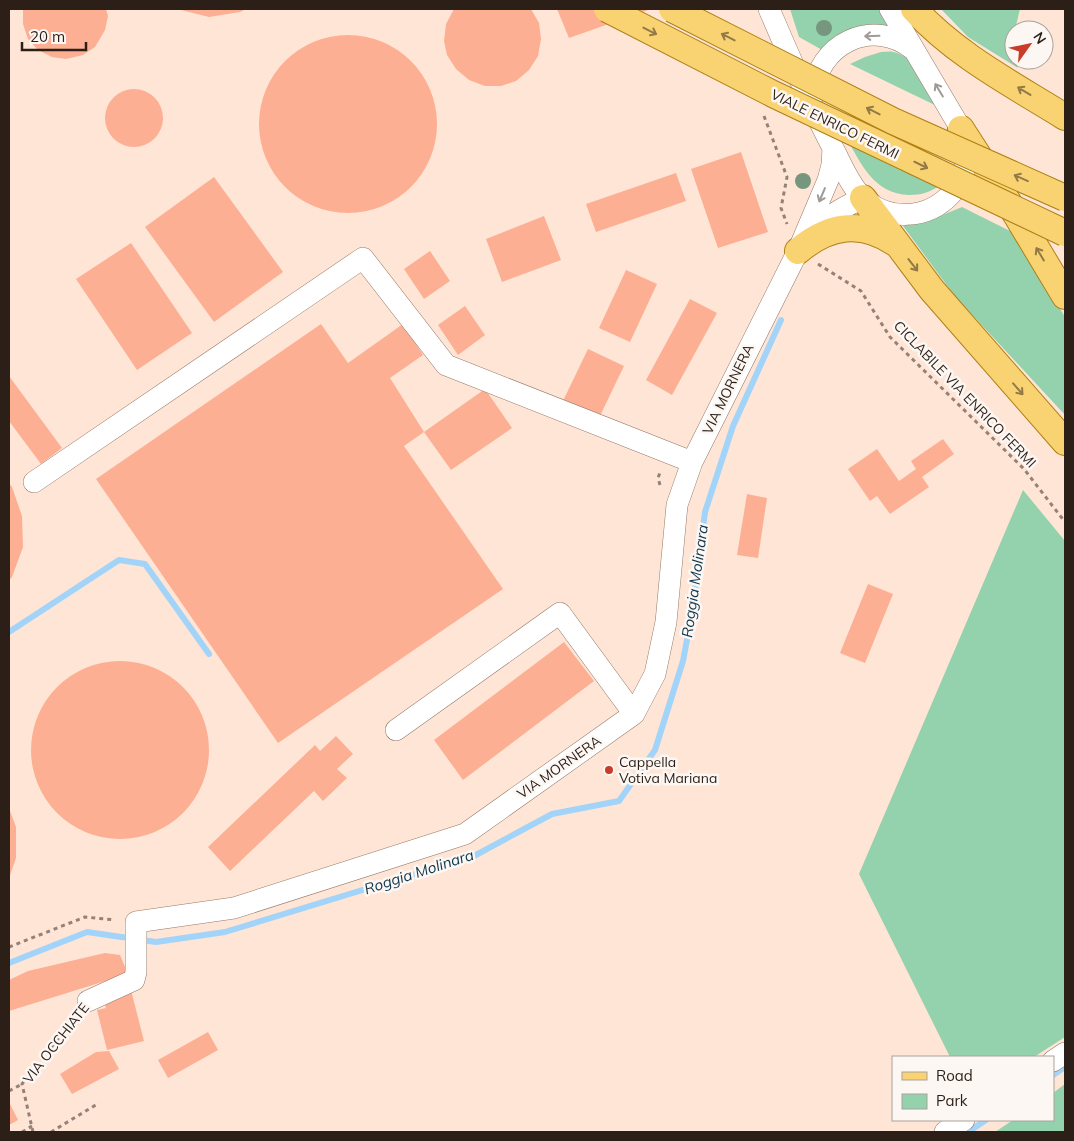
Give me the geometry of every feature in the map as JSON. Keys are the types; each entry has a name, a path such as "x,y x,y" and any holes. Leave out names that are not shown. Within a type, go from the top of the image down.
{"main road":[{"name":"VIALE ENRICO FERMI","path":"607,9 773,94 1065,233"},
{"name":"VIALE ENRICO FERMI","path":"672,9 893,121 1065,198"},
{"path":"914,9 931,27 972,60 1065,117"},
{"path":"961,129 1017,216 1065,296"},
{"path":"863,198 932,290 1065,442"},
{"path":"798,251 808,242 833,230 847,228 873,231 896,244"}],"street":[{"path":"769,9 813,109 853,186 863,198 883,211 902,215 922,213 947,199 955,189 964,170 966,150 961,129 890,9"},
{"path":"813,109 814,88 820,68 833,51 842,45 860,37 881,36 901,42 916,52"},
{"path":"798,251 828,180 833,148"},
{"path":"798,251 806,238 827,217 863,198"},
{"name":"VIA MORNERA","path":"136,928 234,908 465,834 634,714 655,674 666,622 678,505 692,462 798,251"},
{"path":"34,482 363,258 446,365 692,462"},
{"path":"396,730 560,613 634,714"},
{"name":"VIA OCCHIATE","path":"88,1001 134,980 136,972 136,928"},
{"path":"1054,1060 1065,1053"},
{"path":"945,1132 962,1121"}],"path":[{"name":"CICLABILE VIA ENRICO FERMI","path":"798,251 861,291 890,337 1024,469 1065,522"},
{"path":"9,947 85,917 136,928"},
{"name":"VIA OCCHIATE","path":"33,1132 22,1084 88,1001"},
{"path":"9,1091 22,1084"},
{"path":"51,1132 99,1103"},
{"path":"22,1132 32,1126"}],"green space":[{"path":"790,9 883,9 895,32 824,51 799,37"},
{"path":"941,9 1020,9 1017,20 1004,20 1004,59 968,37"},
{"path":"881,52 893,52 909,60 922,75 943,109 850,64"},
{"path":"846,137 942,184 934,189 914,195 897,193 886,189 870,176 863,167"},
{"path":"962,207 1014,233 1065,317 1065,415 954,295 903,226 940,216"},
{"path":"1023,490 1065,541 1065,1037 1036,1056 950,1056 859,874"},
{"path":"1065,1084 1065,1132 995,1132 1012,1121 1054,1121 1054,1092"}],"building":[{"path":"23,9 106,9 108,16 105,30 95,47 83,55 66,59 52,57 38,50 28,39 23,24"},
{"path":"177,9 246,9 240,12 209,17"},
{"path":"454,9 531,9 539,23 541,39 538,56 529,70 516,81 501,86 485,86 469,80 456,69 447,55 444,41 446,24"},
{"path":"557,9 651,9 569,38"},
{"path":"348,35 382,42 397,50 411,61 422,75 430,90 437,124 430,158 422,173 411,187 397,198 382,206 348,213 314,206 299,198 285,187 274,173 266,158 259,124 266,90 274,75 285,61 299,50 314,42"},
{"path":"128,89 140,89 155,97 163,112 163,124 155,139 140,147 128,147 113,139 105,124 105,112 113,97"},
{"path":"741,152 768,232 718,248 691,169"},
{"path":"676,173 686,201 596,232 586,204"},
{"path":"214,177 283,272 214,322 145,227"},
{"path":"544,216 561,260 502,282 486,239"},
{"path":"131,243 192,333 137,370 76,279"},
{"path":"430,251 450,281 424,299 404,269"},
{"path":"626,270 657,284 630,342 599,328"},
{"path":"690,299 717,313 672,395 646,380"},
{"path":"465,306 485,335 458,355 438,325"},
{"path":"321,324 348,363 403,324 423,355 390,378 424,432 404,446 503,589 278,743 96,479"},
{"path":"588,349 624,366 598,420 562,403"},
{"path":"9,376 62,448 41,464 9,421"},
{"path":"485,389 512,428 451,470 424,432"},
{"path":"943,439 954,454 922,477 929,487 890,514 877,496 870,501 848,469 877,449 899,481 916,469 911,461"},
{"path":"9,483 22,516 23,547 12,577 9,580"},
{"path":"747,494 767,498 758,558 737,555"},
{"path":"868,584 893,594 865,663 840,653"},
{"path":"564,642 594,681 463,780 434,740"},
{"path":"120,661 154,668 169,676 183,687 194,701 202,716 209,750 202,784 194,799 183,813 169,824 154,832 120,839 86,832 71,824 57,813 46,799 38,784 31,750 38,716 46,701 57,687 71,676 86,668"},
{"path":"336,736 353,754 337,769 347,778 323,801 314,791 230,871 208,847 315,745 320,751"},
{"path":"9,808 16,827 16,858 9,878"},
{"path":"105,953 120,955 128,974 9,1011 9,980 28,971"},
{"path":"131,990 144,1041 107,1050 97,1010 106,1008 103,997"},
{"path":"208,1032 218,1050 168,1078 158,1060"},
{"path":"109,1051 119,1069 72,1094 60,1074 96,1052"},
{"path":"9,1105 18,1120 9,1125"}],"waterway":[{"name":"Roggia Molinara","path":"9,963 87,932 156,942 225,932 474,856 552,814 619,801 655,750 683,661 692,613 705,512 733,426 781,320"},
{"path":"9,632 119,560 145,564 209,654"},
{"path":"1054,1074 1065,1067"},
{"path":"968,1132 984,1121"}],"place":[{"name":"Cappella Votiva Mariana","path":"609,770"}]}
